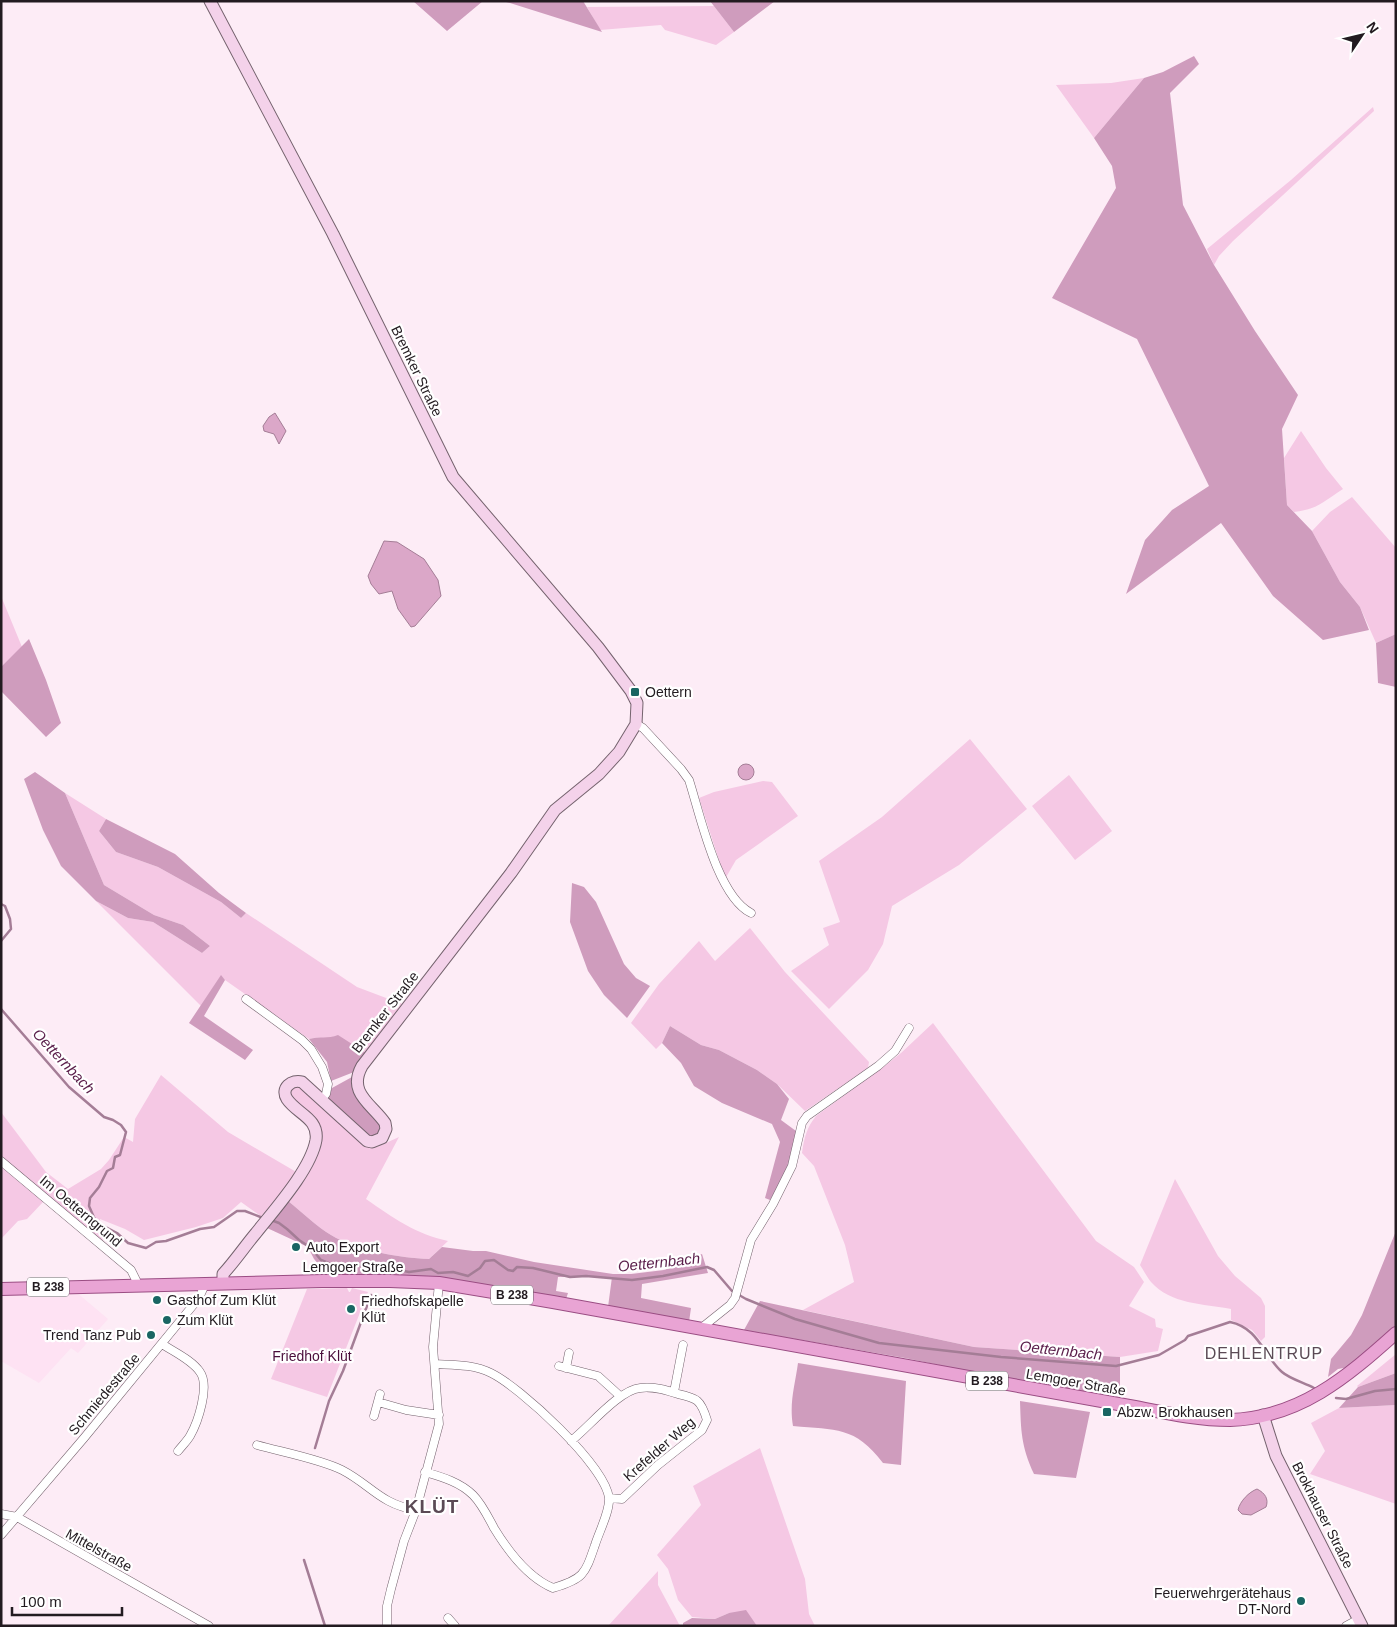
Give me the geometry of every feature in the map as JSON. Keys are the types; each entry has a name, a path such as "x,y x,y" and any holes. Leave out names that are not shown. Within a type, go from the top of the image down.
{"main road":[{"name":"Lemgoer Straße","path":"1,1289 203,1283 368,1281 439,1283 700,1328 1185,1416 1231,1420 1263,1415 1301,1403 1324,1391 1396,1334"}],"street":[{"name":"Bremker Straße","path":"210,1 333,234 453,477 598,647 637,702 636,724 619,752 599,774 549,817 511,873 362,1066 358,1074 357,1088 386,1124 382,1138 372,1142 367,1140 300,1081 292,1082 286,1087 286,1098 314,1125 316,1140 307,1164 266,1220 222,1274 223,1283"},
{"path":"636,724 643,728 689,780 714,860 723,882 741,906 751,913"},
{"path":"246,999 302,1040 311,1049 322,1067 328,1084 326,1094 321,1099"},
{"path":"700,1328 730,1305 735,1298 751,1240 773,1204 792,1166 802,1123 807,1116 896,1051 910,1028"},
{"name":"Im Oetterngrund","path":"1,1161 131,1270 136,1280 136,1285"},
{"name":"Schmiedestraße","path":"1,1535 199,1298 203,1289 203,1283"},
{"path":"387,1626 387,1606 391,1589 404,1541 416,1510 439,1424 434,1364 434,1332 439,1283"},
{"path":"162,1344 197,1368 204,1378 205,1384 196,1423 190,1436 178,1451"},
{"path":"674,1392 683,1345"},
{"path":"569,1353 562,1367 598,1376 620,1396"},
{"path":"425,1472 461,1485 473,1495 507,1548 535,1578 554,1588 566,1585 583,1574 604,1519 609,1498 605,1483 571,1441 519,1390 491,1373 469,1366 434,1364"},
{"name":"Krefelder Weg","path":"571,1441 620,1396 638,1388 652,1388 674,1392 698,1400 706,1420 702,1430 658,1465 622,1498 609,1498"},
{"path":"374,1416 379,1398 406,1410 439,1415"},
{"name":"Brokhauser Straße","path":"1263,1415 1276,1456 1360,1622"},
{"path":"257,1445 339,1469 354,1477 392,1504 416,1510"},
{"name":"Mittelstraße","path":"1,1514 16,1517 209,1626"},
{"path":"448,1618 455,1626"},
{"path":"1346,1626 1360,1622"}],"shaded area":[{"path":"413,1 483,1 447,31"},
{"path":"502,1 583,1 602,32 510,3"},
{"path":"710,1 775,1 734,32"},
{"path":"1194,56 1199,64 1170,93 1183,205 1214,265 1298,395 1282,429 1287,505 1312,531 1340,582 1360,607 1369,630 1323,640 1273,596 1221,523 1126,594 1145,540 1172,510 1209,486 1137,339 1052,298 1116,188 1112,166 1094,138 1144,78 1163,72"},
{"path":"275,413 286,431 279,444 274,434 264,431 263,426 269,417"},
{"path":"384,541 397,542 424,559 438,580 441,596 415,626 411,627 398,609 392,591 379,594 371,584 368,576"},
{"path":"1396,634 1396,687 1378,683 1376,643"},
{"path":"29,639 61,723 46,737 1,691 1,667"},
{"path":"743,764 749,764 754,769 752,778 743,780 738,775 738,769"},
{"path":"35,772 65,793 104,885 154,915 183,925 210,946 202,953 153,922 128,918 96,901 61,866 43,830 24,779"},
{"path":"106,819 175,854 219,893 246,913 241,918 221,902 158,867 116,852 99,831"},
{"path":"572,883 584,887 596,902 624,964 636,978 650,986 627,1018 604,995 588,971 570,922"},
{"path":"221,975 225,980 204,1016 253,1050 245,1060 189,1023"},
{"path":"670,1026 701,1045 719,1050 757,1070 777,1084 789,1099 781,1120 796,1131 793,1161 770,1200 765,1198 780,1142 772,1124 722,1103 694,1086 681,1063 662,1043"},
{"path":"338,1035 366,1053 354,1072 331,1081 327,1062 309,1039"},
{"path":"352,1077 382,1127 381,1133 373,1137 366,1134 327,1099 332,1088"},
{"path":"288,1201 331,1235 352,1245 392,1255 429,1259 442,1247 486,1251 534,1262 613,1274 631,1274 664,1270 702,1254 708,1273 642,1284 641,1298 691,1308 689,1322 608,1307 612,1277 558,1277 556,1291 568,1293 566,1299 486,1285 414,1276 328,1275 314,1259 308,1247 265,1227"},
{"path":"1396,1231 1396,1326 1349,1367 1338,1369 1328,1377 1331,1359 1351,1335 1362,1315"},
{"path":"76,1292 108,1319 78,1353 71,1348 39,1383 1,1361 1,1294"},
{"path":"760,1301 974,1347 1120,1357 1120,1388 1095,1384 1087,1392 1016,1381 905,1358 744,1330"},
{"path":"798,1363 906,1381 901,1465 883,1463 863,1442 844,1432 793,1426 792,1402"},
{"path":"1396,1373 1396,1405 1339,1408 1358,1387"},
{"path":"1020,1401 1090,1412 1076,1478 1034,1474 1026,1455 1022,1438"},
{"path":"1257,1489 1266,1496 1266,1507 1251,1515 1242,1514 1238,1510 1241,1503"},
{"path":"746,1610 757,1626 683,1626 683,1623 692,1618 715,1619 729,1613"}],"green space":[{"path":"714,6 734,32 716,45 665,30 661,25 600,30 587,7"},
{"path":"1144,78 1094,138 1056,85 1111,83"},
{"path":"1373,107 1374,111 1233,241 1219,256 1214,265 1207,249 1291,180"},
{"path":"1301,431 1343,489 1315,507 1294,512 1287,505 1284,458"},
{"path":"1352,497 1396,548 1396,634 1376,643 1360,607 1340,582 1312,531 1330,512"},
{"path":"1,596 22,647 1,667"},
{"path":"970,739 1027,809 959,865 892,906 883,944 868,970 829,1009 791,971 829,945 823,928 840,922 819,861 882,817"},
{"path":"1069,775 1112,831 1075,860 1032,806"},
{"path":"763,781 772,782 798,816 736,860 725,879 699,798 714,792"},
{"path":"65,793 106,819 99,831 116,852 158,867 221,902 241,918 246,913 357,987 402,1004 366,1053 331,1039 309,1039 221,976 201,1006 96,901 128,918 153,922 202,953 210,946 183,925 154,915 104,885"},
{"path":"750,928 785,972 869,1062 868,1068 805,1111 777,1084 757,1070 719,1050 701,1045 670,1026 662,1043 656,1049 631,1023 659,984 699,941 715,961"},
{"path":"933,1023 1096,1241 1134,1267 1144,1282 1129,1306 1155,1319 1156,1327 1163,1329 1158,1351 1120,1357 974,1347 803,1310 854,1282 845,1245 814,1166 802,1153 808,1129 816,1116 886,1065"},
{"path":"161,1075 228,1132 298,1173 262,1217 241,1202 223,1218 144,1240 125,1229 100,1219 103,1241 1,1159 1,1112 46,1172 68,1189 101,1169 124,1137 133,1142 135,1119"},
{"path":"296,1086 303,1087 362,1142 377,1147 399,1137 366,1199 415,1230 448,1241 429,1259 405,1257 352,1245 331,1235 288,1201 321,1135 290,1097 291,1089"},
{"path":"1,1166 44,1201 27,1219 18,1221 1,1239"},
{"path":"1175,1179 1218,1256 1235,1276 1261,1298 1265,1306 1265,1337 1261,1341 1252,1330 1231,1320 1231,1309 1188,1302 1168,1295 1151,1282 1140,1265"},
{"name":"Friedhof Klüt","path":"347,1288 349,1292 352,1288 368,1292 327,1397 271,1379 307,1289"},
{"path":"1396,1354 1396,1373 1357,1386"},
{"path":"1396,1405 1396,1504 1310,1474 1325,1451 1311,1423 1339,1408"},
{"path":"760,1448 805,1579 809,1614 815,1626 757,1626 751,1619 729,1613 715,1619 692,1617 678,1600 668,1569 657,1555 701,1505 693,1486"},
{"path":"658,1571 658,1585 680,1626 608,1626"}],"waterway":[{"name":"Oetternbach","path":"1,904 5,906 10,919 11,929 1,941"},
{"name":"Oetternbach","path":"1,1009 69,1087 104,1117 121,1125 126,1132 120,1155 115,1157 113,1168 107,1171 99,1187 90,1198 89,1206 96,1222 117,1233 128,1243 146,1248 156,1242 166,1241 200,1229 214,1227 237,1211 245,1211 263,1218"},
{"name":"Oetternbach","path":"271,1220 279,1223 311,1248 321,1260 333,1265 359,1265 381,1271 399,1270 409,1272 431,1269 438,1273 453,1272 468,1276 480,1268 485,1261 494,1260 508,1270 513,1271 517,1267 533,1268 570,1277 586,1276 632,1280 707,1267 714,1270 732,1291 746,1299 795,1319 879,1343 1001,1357 1116,1366 1159,1355 1185,1340 1188,1336 1230,1322 1248,1330 1282,1372 1314,1388"},
{"path":"315,1448 329,1401 343,1371 371,1295"},
{"name":"Oetternbach","path":"1336,1398 1346,1399 1375,1391 1396,1389"},
{"path":"304,1560 325,1626"}],"place":[{"name":"Oettern","path":"635,692"},
{"name":"Auto Export","path":"296,1247"},
{"name":"Gasthof Zum Klüt","path":"157,1300"},
{"name":"Friedhofskapelle Klüt","path":"351,1309"},
{"name":"Zum Klüt","path":"167,1320"},
{"name":"Trend Tanz Pub","path":"151,1335"},
{"name":"Abzw. Brokhausen","path":"1107,1412"},
{"name":"Feuerwehrgerätehaus DT-Nord","path":"1301,1601"}],"district":[{"name":"DEHLENTRUP","path":"1264,1353"},
{"name":"KLÜT","path":"432,1506"}]}
